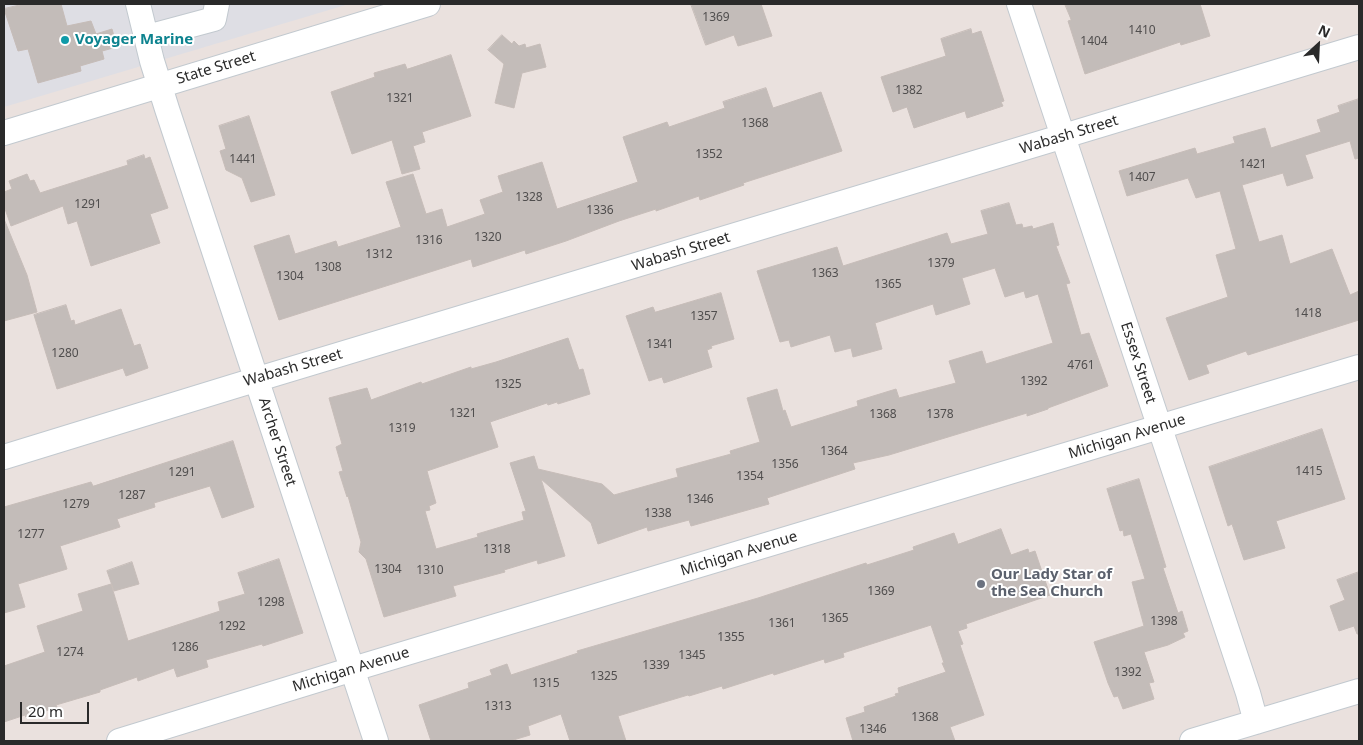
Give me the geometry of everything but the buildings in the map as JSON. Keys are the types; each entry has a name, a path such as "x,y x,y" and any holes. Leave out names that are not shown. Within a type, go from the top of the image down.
{"street":[{"name":"Archer Street","path":"138,4 159,85 376,741"},
{"path":"147,37 214,18 217,4"},
{"name":"State Street","path":"4,133 428,4"},
{"name":"Essex Street","path":"1019,4 1256,722"},
{"name":"Wabash Street","path":"4,457 256,379 1359,47"},
{"name":"Michigan Avenue","path":"118,741 1359,367"},
{"path":"1192,741 1359,690"}],"shaded area":[{"path":"4,4 349,4 4,107"}],"place":[{"name":"Voyager Marine","path":"65,40"},
{"name":"Our Lady Star of the Sea Church","path":"981,584"}]}
